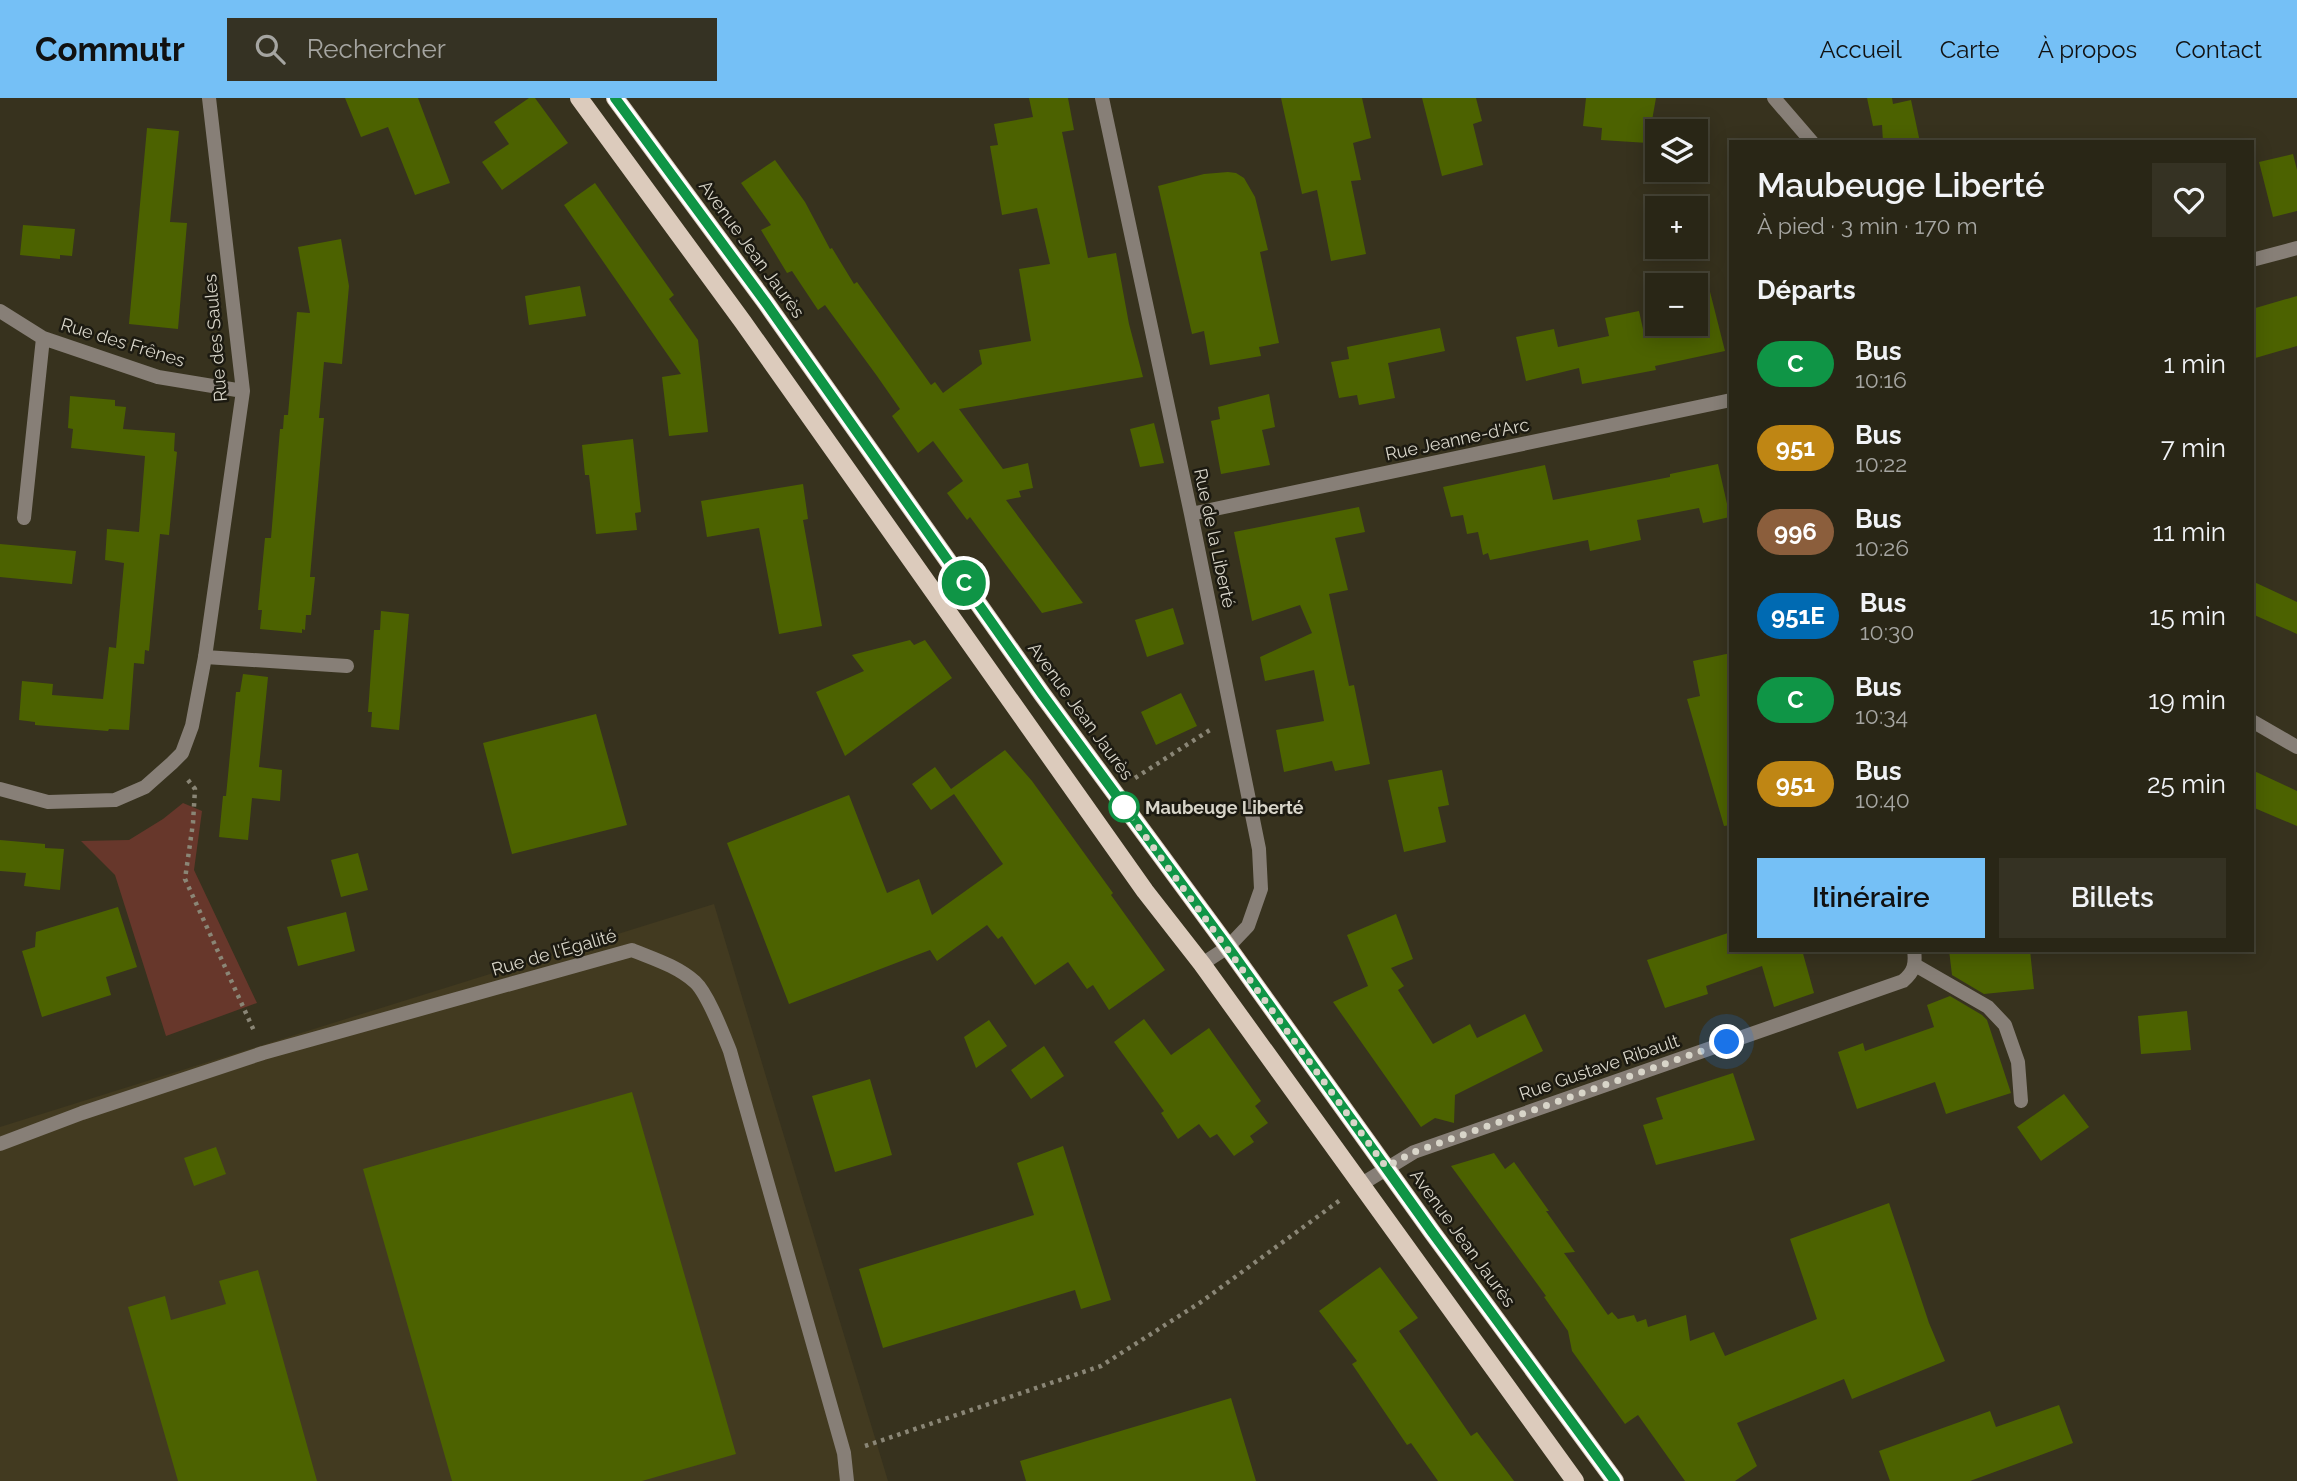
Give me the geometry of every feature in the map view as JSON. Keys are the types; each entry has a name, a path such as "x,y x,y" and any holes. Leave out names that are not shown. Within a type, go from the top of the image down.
{"main road":[{"path":"579,98 743,322 1145,891 1202,964 1575,1481"},
{"name":"Avenue Jean Jaurès","path":"615,98 766,303 1113,792 1615,1481"}],"street":[{"name":"Rue des Saules","path":"177,758 192,726 205,657 243,391 209,98"},
{"name":"Rue de la Liberté","path":"1102,98 1259,849 1261,889 1248,926 1228,947 1202,964"},
{"path":"1774,98 1810,140"},
{"path":"2254,259 2297,247"},
{"name":"Rue des Frênes","path":"0,311 43,338 158,377 243,391"},
{"path":"24,518 43,338"},
{"name":"Rue Jeanne-d'Arc","path":"1191,514 1729,400"},
{"path":"205,657 347,666"},
{"path":"2254,722 2297,747"},
{"path":"0,789 48,802 115,800 145,787 177,758"},
{"name":"Rue de l'Égalité","path":"0,1144 82,1113 264,1052 632,950 668,964 698,984 730,1051 844,1453 847,1481"},
{"path":"1915,958 1988,1007 2005,1024 2018,1062 2021,1101"},
{"name":"Rue Gustave Ribault","path":"1360,1185 1414,1152 1903,981 1910,975 1915,958"}],"path":[{"path":"1113,792 1231,716"},
{"path":"177,758 195,789 185,879 264,1052"},
{"path":"844,1453 1101,1366 1201,1302 1360,1185"}],"shaded area":[{"path":"183,803 202,811 194,870 257,1003 166,1036 115,875 81,841 129,840"},
{"path":"714,904 888,1481 0,1481 0,1127"}],"building":[{"path":"345,98 418,98 450,183 415,195 388,127 361,137"},
{"path":"529,98 535,98 568,143 502,190 482,162 509,144 494,122"},
{"path":"1029,98 1068,98 1074,130 1062,132 1088,258 1116,253 1129,324 1143,377 959,409 1003,469 1028,463 1033,488 1019,491 1021,497 1006,500 1083,603 1042,613 970,517 967,520 947,493 963,481 933,441 918,453 892,416 900,409 877,376 825,305 818,310 792,271 787,273 761,230 771,225 741,183 775,160 805,202 830,249 832,248 854,284 857,282 931,385 935,382 943,393 982,364 979,350 1031,341 1019,269 1050,264 1037,208 1002,215 990,146 998,145 994,124 1033,117"},
{"path":"1281,98 1362,98 1371,138 1353,143 1361,180 1351,181 1366,254 1331,261 1317,190 1302,194"},
{"path":"1422,98 1476,98 1482,121 1473,124 1483,165 1442,176"},
{"path":"1586,98 1656,98 1652,119 1645,119 1645,143 1601,140 1602,128 1583,126"},
{"path":"1867,98 1892,98 1893,104 1911,100 1920,140 1883,140 1882,125 1873,126"},
{"path":"147,128 179,131 170,222 187,223 178,329 129,324"},
{"path":"2293,154 2297,170 2297,211 2273,217 2259,162"},
{"path":"1228,172 1244,178 1255,197 1268,250 1260,252 1279,343 1259,347 1261,356 1210,365 1204,331 1192,334 1158,186 1204,174"},
{"path":"595,183 674,295 669,299 698,340 708,432 669,436 662,377 681,374 564,205"},
{"path":"23,225 75,229 72,256 60,255 60,259 20,255"},
{"path":"341,239 349,286 342,364 324,362 319,418 324,418 310,577 315,577 311,615 306,615 305,630 302,629 302,633 260,629 262,610 258,610 265,538 271,538 280,429 283,429 284,415 288,415 297,312 310,313 298,247"},
{"path":"1708,284 1725,351 1655,366 1656,370 1582,384 1579,368 1526,381 1516,337 1554,329 1558,347 1609,336 1605,318 1639,311 1645,336 1708,336"},
{"path":"580,286 586,316 529,325 525,296"},
{"path":"2297,296 2297,346 2254,358 2254,308"},
{"path":"1440,328 1445,351 1388,363 1395,398 1359,405 1357,395 1339,398 1331,362 1349,359 1347,347"},
{"path":"1269,394 1275,427 1262,430 1270,465 1221,474 1211,421 1220,419 1218,407"},
{"path":"70,396 115,400 115,406 126,407 123,429 175,433 174,451 177,452 169,535 160,534 149,651 145,650 144,664 134,663 129,730 108,731 35,725 35,722 19,720 22,681 53,684 52,695 103,699 109,647 116,648 124,563 105,560 107,529 139,532 145,456 71,448 73,429 68,428"},
{"path":"1154,423 1164,463 1140,467 1130,429"},
{"path":"633,439 641,512 635,513 637,530 596,534 589,475 585,475 582,445"},
{"path":"1718,464 1729,517 1703,523 1699,508 1637,520 1641,540 1590,551 1588,540 1490,560 1488,553 1483,555 1478,532 1467,534 1463,515 1451,517 1443,487 1545,465 1553,500 1670,477 1670,474"},
{"path":"803,484 808,519 803,520 822,626 779,634 759,528 707,537 701,501"},
{"path":"1359,507 1365,532 1335,538 1348,590 1329,594 1349,686 1354,685 1370,764 1335,771 1332,761 1284,772 1276,730 1324,721 1314,670 1265,681 1260,657 1312,633 1300,605 1252,621 1234,532"},
{"path":"0,544 76,551 72,584 0,577"},
{"path":"2254,582 2297,602 2297,634 2254,615"},
{"path":"1173,608 1184,644 1147,657 1135,620"},
{"path":"381,611 409,614 399,730 371,727 372,712 368,712 374,630 380,630"},
{"path":"910,640 914,645 925,640 952,678 845,756 816,692 864,671 852,655"},
{"path":"1729,653 1729,825 1724,826 1687,699 1700,696 1693,661"},
{"path":"243,674 268,677 259,767 282,770 280,801 252,798 248,840 219,837 223,796 226,796 236,692 240,692"},
{"path":"1181,693 1197,726 1156,745 1141,712"},
{"path":"596,714 627,825 512,854 483,743"},
{"path":"1005,750 1032,781 1165,970 1109,1010 1093,985 1087,989 1068,962 1035,985 1002,936 998,939 987,925 937,961 930,950 789,1004 727,843 849,795 887,893 919,879 932,915 1003,864 954,794 931,810 912,784 935,767 951,789"},
{"path":"1442,770 1449,805 1438,807 1446,842 1404,852 1388,780"},
{"path":"2254,771 2297,791 2297,826 2254,808"},
{"path":"0,840 45,844 45,848 64,849 60,890 24,886 26,873 0,871"},
{"path":"358,853 368,890 341,897 331,860"},
{"path":"118,907 137,967 106,977 111,995 42,1017 22,951 35,947 36,932"},
{"path":"346,912 355,951 298,966 287,927"},
{"path":"1396,914 1413,959 1391,968 1404,986 1398,990 1433,1044 1470,1024 1477,1038 1525,1014 1543,1051 1455,1095 1454,1123 1435,1118 1421,1127 1333,1002 1368,986 1347,935"},
{"path":"1729,933 1729,952 1803,952 1814,993 1774,1007 1762,966 1706,986 1708,994 1665,1008 1647,960"},
{"path":"1949,952 2030,952 2034,989 1984,994 1952,975"},
{"path":"1950,996 1987,1020 2011,1093 1946,1114 1935,1082 1857,1109 1838,1052 1863,1043 1865,1051 1934,1027 1927,1005"},
{"path":"2187,1011 2191,1050 2141,1054 2138,1016"},
{"path":"1144,1019 1171,1055 1209,1028 1261,1101 1255,1106 1268,1123 1250,1136 1254,1142 1234,1156 1217,1134 1210,1138 1199,1124 1178,1139 1161,1113 1164,1111 1114,1042"},
{"path":"989,1020 1007,1046 976,1068 964,1037"},
{"path":"1044,1046 1064,1076 1031,1099 1011,1070"},
{"path":"1733,1073 1755,1140 1656,1165 1643,1125 1663,1119 1656,1098"},
{"path":"870,1079 892,1155 835,1172 812,1096"},
{"path":"632,1092 736,1454 642,1481 452,1481 363,1169"},
{"path":"2064,1094 2089,1127 2041,1161 2017,1127"},
{"path":"1063,1146 1111,1300 1081,1309 1075,1290 883,1348 859,1269 1034,1215 1017,1163"},
{"path":"216,1147 226,1174 194,1186 184,1158"},
{"path":"1494,1153 1505,1169 1514,1162 1549,1211 1546,1211 1575,1252 1564,1253 1608,1315 1612,1312 1618,1319 1634,1315 1637,1322 1646,1319 1648,1327 1686,1315 1690,1341 1714,1332 1725,1356 1817,1319 1790,1239 1889,1203 1929,1323 1945,1361 1852,1399 1844,1379 1737,1423 1757,1466 1735,1481 1685,1481 1638,1415 1625,1424 1572,1351 1568,1331 1544,1297 1546,1296 1451,1166"},
{"path":"1380,1267 1418,1318 1399,1331 1471,1436 1477,1432 1514,1481 1438,1481 1411,1443 1407,1445 1352,1364 1357,1361 1319,1311"},
{"path":"258,1270 317,1481 178,1481 128,1307 165,1296 171,1320 226,1304 219,1281"},
{"path":"1231,1398 1256,1481 1026,1481 1020,1461"},
{"path":"2059,1405 2073,1443 1970,1481 1890,1481 1879,1451 1990,1411 1996,1427"}],"bus line":[{"name":"C","path":"615,98 766,303 1042,694 1615,1481"}],"place":[{"name":"Maubeuge Liberté","path":"1124,807"}],"route":[{"path":"1124,807 1386,1167 1414,1152 1727,1042"}]}
